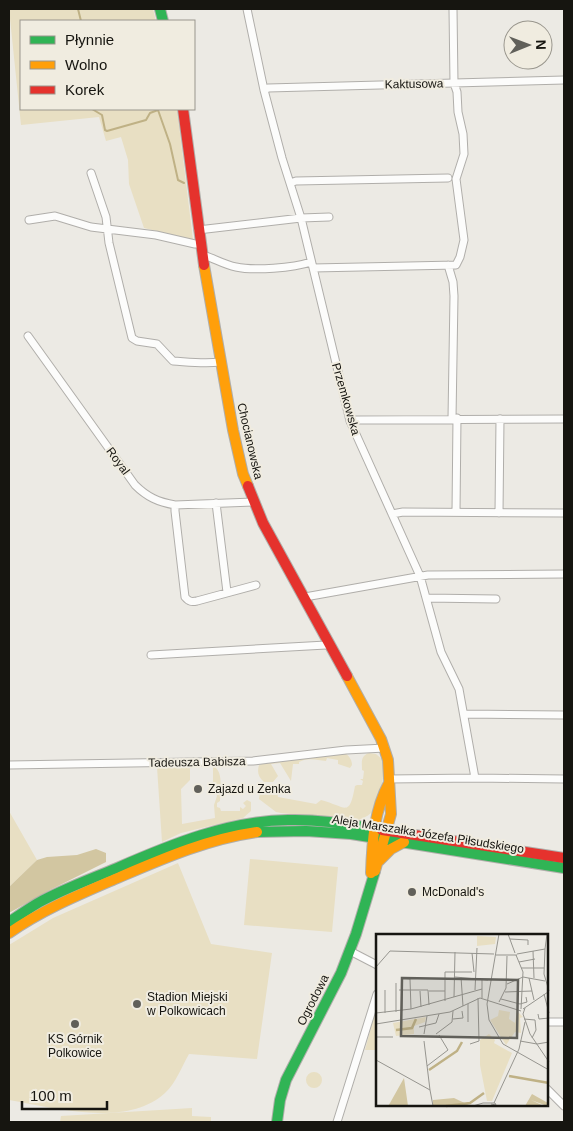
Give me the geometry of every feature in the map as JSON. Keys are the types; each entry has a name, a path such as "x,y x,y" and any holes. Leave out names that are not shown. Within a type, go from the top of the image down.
{"street":[{"name":"Przemkowska","path":"247,9 264,90 301,218 350,422 420,576 441,652 459,688 475,778"},
{"path":"202,256 237,267 247,268 312,265 452,265 460,257 464,240 456,179 464,154 463,134 454,83 453,9"},
{"name":"Kaktusowa","path":"264,90 278,87 564,80"},
{"name":"Chocianowska","path":"183,110 200,244 238,454 253,502 263,523 330,643 385,748 389,764 391,814 380,833"},
{"path":"91,173 106,217 109,243 134,340 157,344 173,361 185,360 203,364 220,362"},
{"path":"290,183 296,181 448,178"},
{"path":"29,220 55,216 91,227 156,235 200,244"},
{"path":"198,230 301,218 329,217"},
{"path":"452,265 456,512"},
{"name":"Royal","path":"28,336 135,485 147,496 154,500 175,505 253,502"},
{"path":"350,422 356,420 454,418 564,419"},
{"path":"500,419 500,513"},
{"path":"216,504 227,592"},
{"path":"175,505 186,597 192,602 256,585"},
{"path":"392,514 456,512 564,513"},
{"path":"304,597 428,575 564,574"},
{"path":"427,598 496,599"},
{"path":"151,655 326,645 330,643"},
{"path":"464,714 564,715"},
{"name":"Tadeusza Babisza","path":"9,765 253,761 346,750 385,748"},
{"path":"380,833 379,810 389,781 475,778 564,779"},
{"path":"371,853 359,830 379,810"},
{"path":"378,863 404,837 391,814"},
{"name":"Aleja Marszałka Józefa Piłsudskiego","path":"9,922 38,903 65,890 202,834 237,825 287,820 325,821 359,830 564,868"},
{"name":"Aleja Marszałka Józefa Piłsudskiego","path":"9,933 42,912 68,900 175,853 205,843 240,835 295,829 359,830"},
{"name":"Ogrodowa","path":"370,889 371,853 380,833"},
{"name":"Ogrodowa","path":"277,1122 280,1100 286,1080 333,990 350,951 378,863 380,833"},
{"name":"Aleja Marszałka Józefa Piłsudskiego","path":"404,837 564,858"},
{"path":"545,854 556,853 564,849"},
{"path":"350,951 376,964"},
{"path":"337,1122 376,997"},
{"path":"548,1022 564,1022"},
{"path":"548,1090 564,1106"}],"shaded area":[{"path":"9,9 153,9 156,20 20,20 20,110 177,110 193,240 144,228 129,184 128,160 121,137 106,141 99,117 21,125"},
{"path":"344,753 351,760 352,765 350,768 338,764 338,760 327,758 326,761 309,759 302,760 299,764 293,764 291,781 280,763 271,764 278,776 273,782 264,782 258,774 259,765 262,764"},
{"path":"369,753 376,754 384,761 384,773 380,795 375,808 366,817 354,821 281,813 276,812 259,799 260,791 274,789 277,791 278,797 316,804 321,800 346,808 351,803 355,786 362,785 363,781 360,779 363,779 364,771 362,770 362,760"},
{"path":"190,766 190,780 181,789 182,824 215,818 214,805 217,796 213,785 213,766 219,772 221,781 220,801 217,803 217,807 221,811 240,811 240,807 243,809 246,806 243,803 247,800 251,802 251,811 243,818 181,833 162,842 157,767"},
{"path":"9,811 37,860 9,887"},
{"path":"96,849 106,853 106,862 9,913 9,887 37,860 47,857 77,855"},
{"path":"250,859 338,867 332,932 244,925"},
{"name":"Stadion Miejski w Polkowicach","path":"178,863 211,944 272,953 257,1059 189,1054 176,1079 165,1093 149,1104 131,1110 111,1113 90,1113 68,1111 9,1100 9,945 53,918"},
{"path":"376,1009 376,1050 365,1050"},
{"path":"314,1072 320,1074 322,1080 320,1086 314,1088 308,1086 306,1080 308,1074"},
{"path":"192,1108 192,1116 211,1117 211,1122 60,1122 61,1116"}],"waterway":[{"path":"78,9 81,20"},
{"path":"94,110 102,115 105,130 107,131 146,120 150,113 158,110"},
{"path":"158,110 170,144 178,180 184,183"}],"traffic: fast":[{"path":"160,9 163,20"},
{"path":"9,922 38,903 67,889 158,851 222,829 266,821 312,820 382,830"},
{"path":"257,832 306,831 351,834 564,868"},
{"path":"277,1122 280,1100 286,1080 341,973 356,934 375,871"}],"traffic: slow":[{"path":"204,265 233,430 243,474 248,486"},
{"path":"347,676 381,739 388,760 391,814 375,871"},
{"path":"371,873 373,838 377,815 389,783"},
{"path":"9,933 60,903 150,864 220,839 257,832"},
{"path":"379,861 391,849 404,842"}],"traffic: jam":[{"path":"183,110 204,265"},
{"path":"248,486 263,523 347,676"},
{"path":"382,830 564,858"}],"place":[{"name":"Zajazd u Zenka","path":"198,789"},
{"name":"McDonald's","path":"412,892"},
{"name":"Stadion Miejski w Polkowicach","path":"137,1004"},
{"name":"KS Górnik Polkowice","path":"75,1024"}]}
